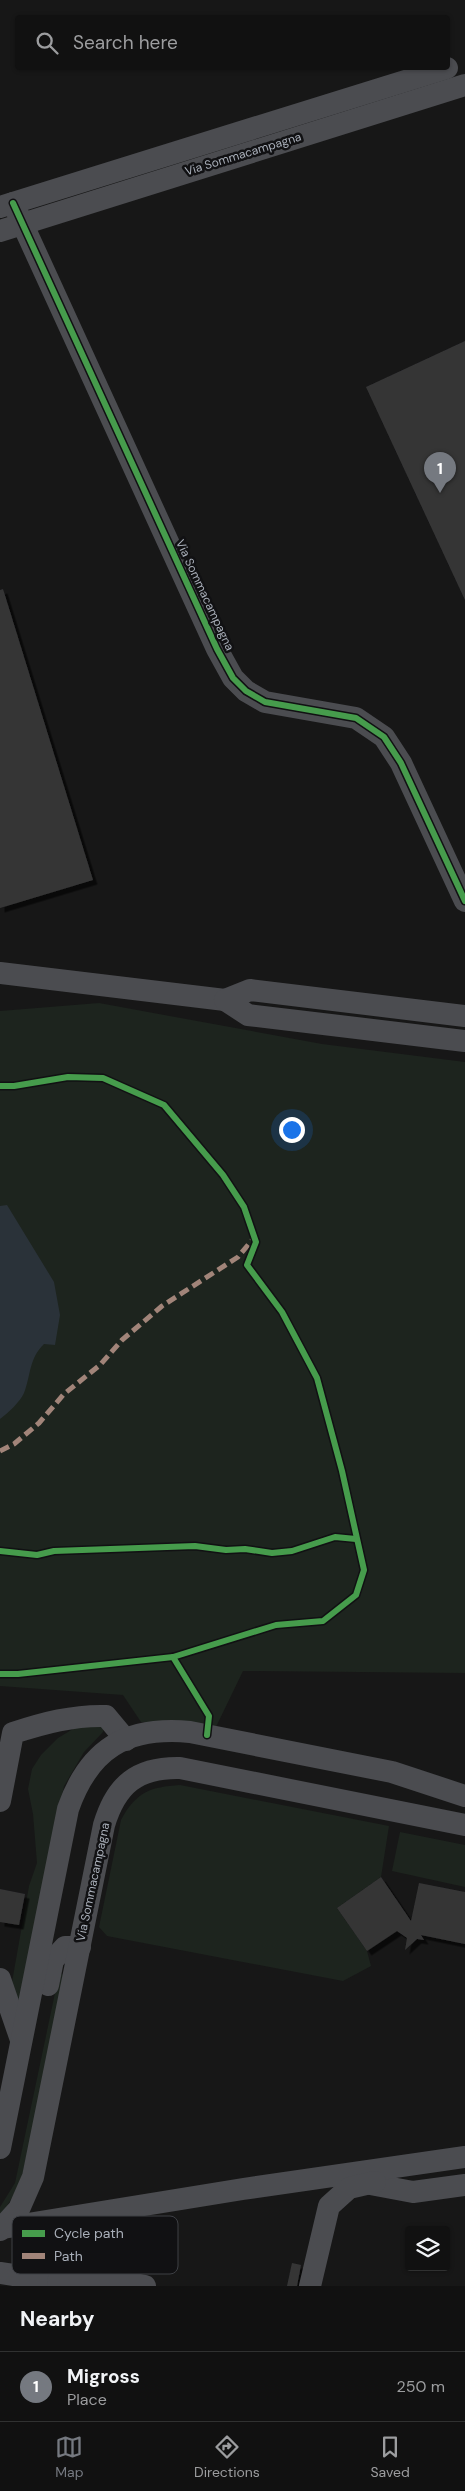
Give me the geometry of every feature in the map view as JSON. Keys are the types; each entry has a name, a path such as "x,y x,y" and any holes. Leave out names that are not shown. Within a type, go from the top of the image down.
{"street":[{"name":"Via Sommacampagna","path":"450,66 465,61"},
{"name":"Via Sommacampagna","path":"437,70 6,205 10,227 233,678 246,691 265,702 356,718 384,737 401,763 465,901"},
{"name":"Via Sommacampagna","path":"10,227 465,85"},
{"path":"0,973 225,1000 248,1015 465,1041"},
{"path":"225,1000 250,990 465,1016"},
{"path":"0,1801 6,1735 56,1719 106,1716 126,1740"},
{"path":"0,2148 68,1809 74,1792 88,1768 104,1751 126,1740 156,1732 190,1732 392,1772 465,1796"},
{"name":"Via Sommacampagna","path":"13,2216 25,2198 33,2177 109,1811 121,1790 136,1777 148,1771 180,1768 465,1825"},
{"path":"11,2093 40,2026 53,1960 64,1947 80,1947"},
{"path":"0,1979 22,2041"},
{"path":"0,2036 22,2041"},
{"path":"95,2216 244,2189 465,2157"},
{"path":"126,2216 465,2170"},
{"path":"322,2286 341,2208 348,2194 362,2184"},
{"path":"297,2286 309,2240 329,2206 341,2193 362,2184 413,2192 465,2185"},
{"path":"310,2286 329,2206"},
{"name":"Via Sommacampagna","path":"1,2233 12,2217"},
{"path":"0,2273 84,2286"},
{"path":"66,2283 115,2280 145,2286"}],"shaded area":[{"path":"99,1003 322,1044 465,1062 465,1673 243,1671 215,1729 187,1723 141,1722 123,1695 0,1686 0,1011"},
{"path":"7,1205 54,1282 60,1315 55,1345 44,1344 39,1349 33,1361 24,1393 14,1407 0,1419 0,1206"},
{"path":"94,1722 104,1728 103,1732 84,1752 64,1786 19,1999 17,2001 12,1982 29,1886 37,1863 33,1814 28,1789 32,1769 41,1755 58,1738 78,1726"},
{"path":"180,1785 389,1826 381,1877 337,1908 367,1951 371,1966 343,1981 107,1936 99,1927 121,1820 138,1797 160,1787"},
{"path":"400,1832 465,1845 465,1887 392,1871"},
{"path":"59,1974 66,1975 20,2186 0,2216 0,2207 15,2183"}],"building":[{"path":"465,341 465,600 366,387"},
{"path":"3,589 93,880 0,908 0,590"},
{"path":"381,1877 411,1921 419,1883 465,1892 465,1944 421,1935 424,1940 417,1939 405,1950 407,1938 397,1931 367,1951 337,1908"},
{"path":"0,1889 25,1894 19,1925 0,1922"},
{"path":"292,2263 301,2265 297,2286 287,2286"}],"marked path":[{"path":"0,1451 14,1444 39,1423 64,1394 100,1365 122,1340 162,1306 238,1257 253,1239"}],"cycle path":[{"path":"13,203 217,649 233,678 246,691 265,702 356,718 384,737 401,763 465,901"},
{"path":"0,1086 14,1086 68,1077 103,1078 164,1105 223,1175 244,1207 256,1242 247,1265 282,1312 317,1378 342,1471 364,1570 356,1595 323,1621 276,1625 173,1657 209,1716 207,1735"},
{"path":"0,1551 37,1555 54,1551 195,1546 226,1550 245,1549 272,1553 292,1551 335,1537 356,1539"},
{"path":"0,1674 18,1674 173,1657"}],"place":[{"name":"Migross","path":"440,493"}]}
